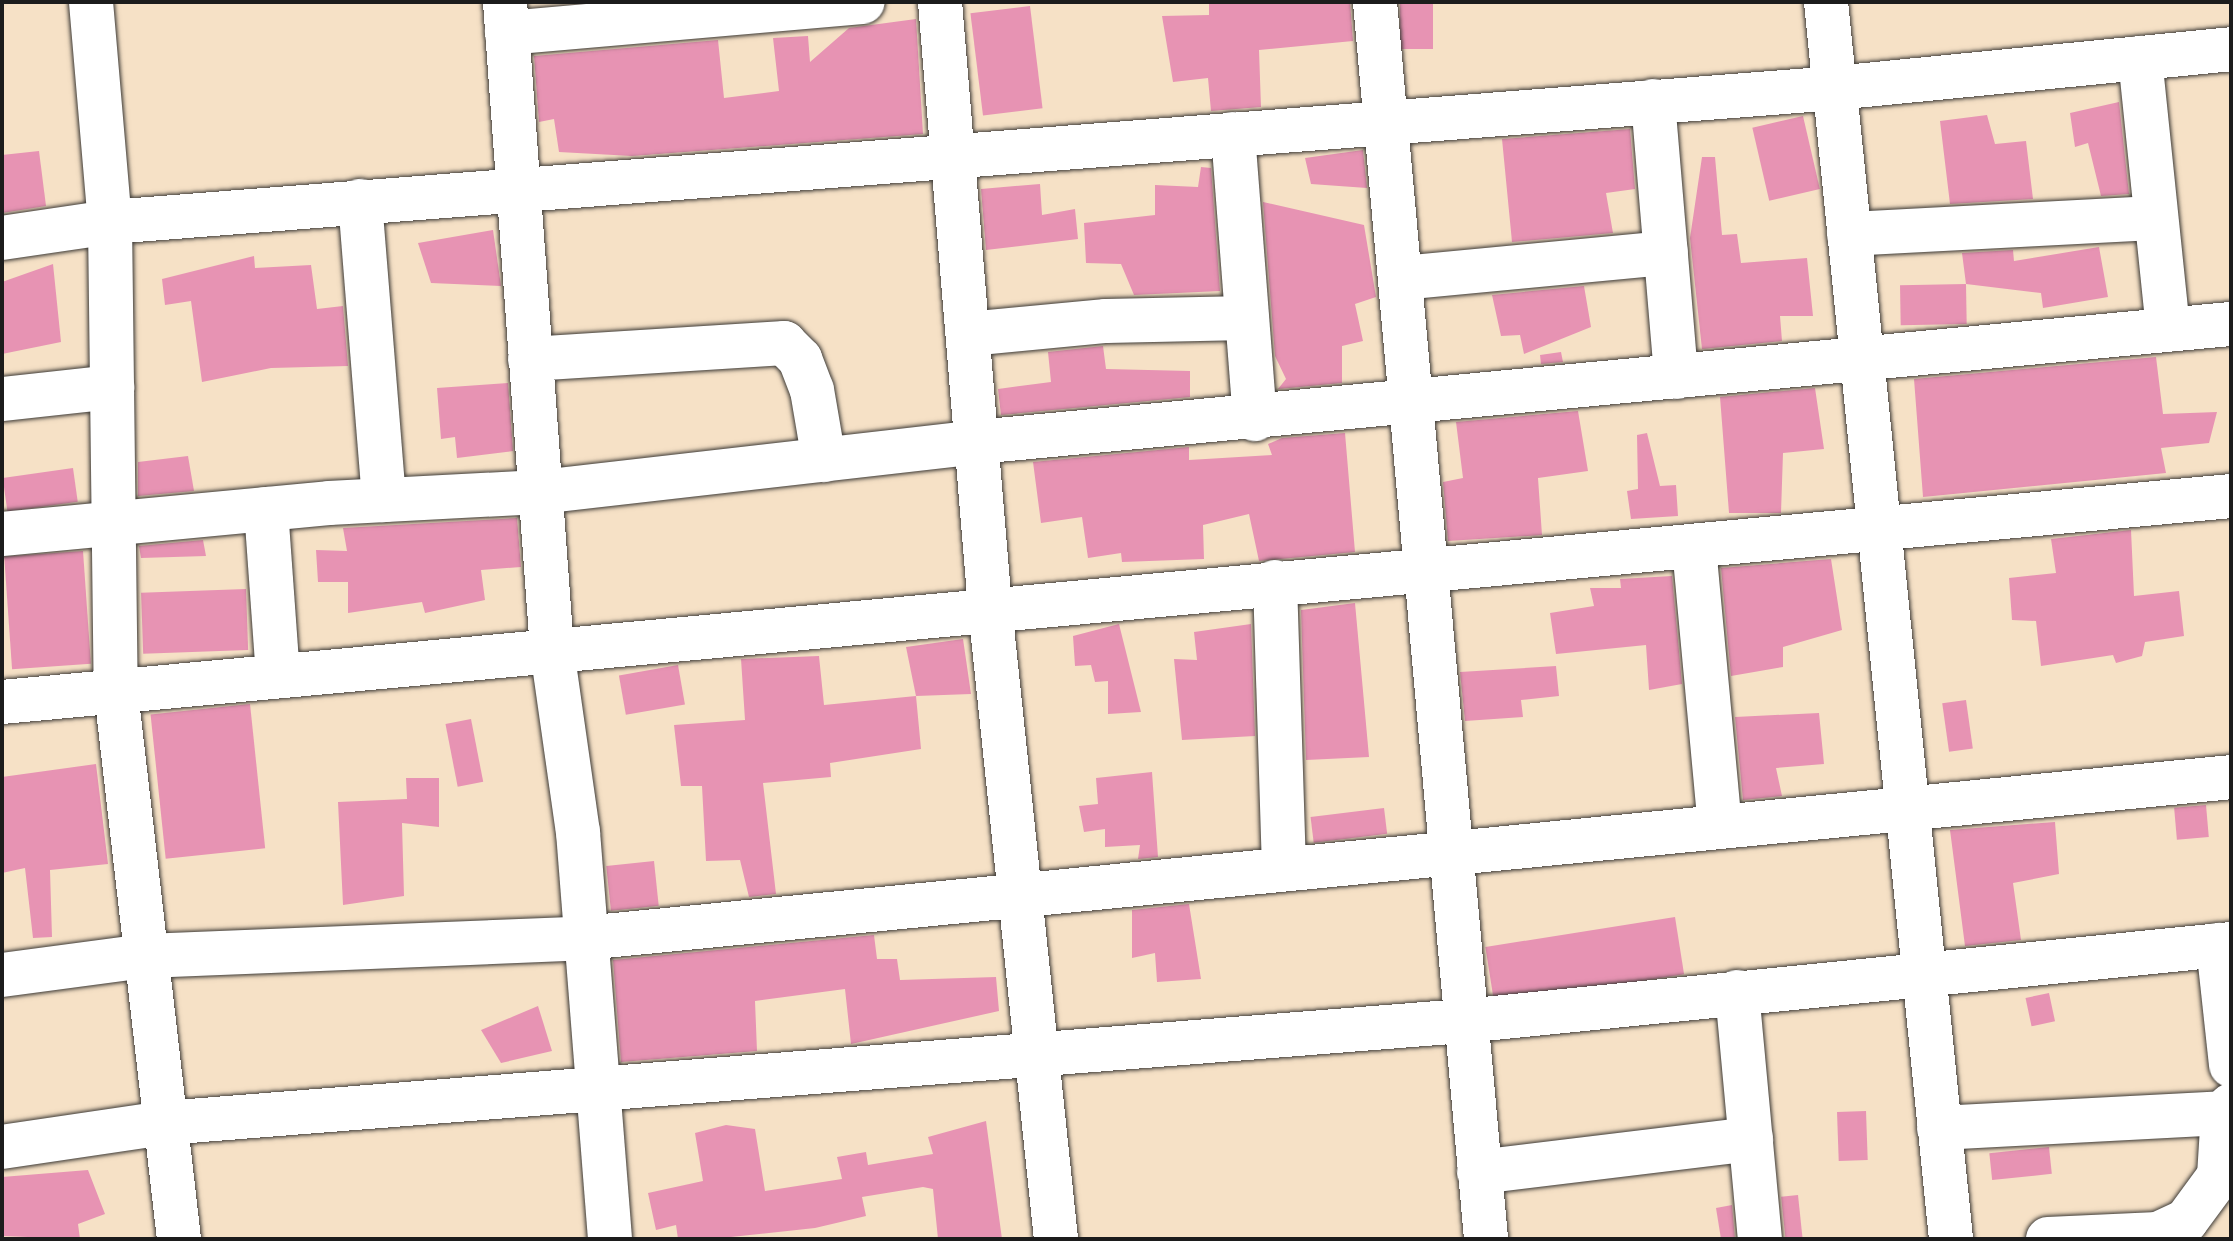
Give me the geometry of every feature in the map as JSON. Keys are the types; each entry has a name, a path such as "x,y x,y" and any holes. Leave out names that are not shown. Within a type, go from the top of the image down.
{"street":[{"path":"91,2 110,222 116,692 179,1239"},
{"path":"610,1239 593,1087 573,787 552,650 506,18 863,2"},
{"path":"940,2 990,608 1041,1056 1056,1239"},
{"path":"1375,2 1429,568 1464,1021 1486,1239"},
{"path":"1826,2 1921,973 1951,1239"},
{"path":"2,238 110,222 953,154 1835,88 2231,49"},
{"path":"2140,58 2168,330"},
{"path":"1653,101 1676,377"},
{"path":"1233,134 1255,419"},
{"path":"360,201 384,500"},
{"path":"1849,234 2156,218"},
{"path":"1401,278 1666,253"},
{"path":"968,334 1247,318"},
{"path":"2,534 114,526 266,509 540,492 977,442 1255,419 1861,357 2231,324"},
{"path":"530,359 784,343 812,390 824,460"},
{"path":"2,399 112,387"},
{"path":"2,702 1429,568 1879,533 2231,496"},
{"path":"266,509 278,676"},
{"path":"1694,547 1720,825"},
{"path":"1275,582 1284,869"},
{"path":"2,975 145,956 584,938 1023,891 1451,854 1905,805 2231,777"},
{"path":"2,1147 164,1123 1464,1021 2224,945 2231,1065"},
{"path":"1737,992 1760,1239"},
{"path":"1939,1128 2227,1109 2219,1176 2186,1221 2158,1234 2048,1239"},
{"path":"1479,1172 1751,1139"}],"building":[{"path":"1209,2 1350,2 1353,41 1259,50 1261,107 1211,111 1208,78 1173,82 1162,16 1209,15"},
{"path":"1400,2 1433,2 1433,49 1400,49"},
{"path":"1030,6 1043,108 983,116 970,13"},
{"path":"916,19 923,134 632,156 559,152 554,119 539,122 534,56 718,40 724,98 779,91 773,38 808,36 810,62 849,28"},
{"path":"2119,102 2129,194 2101,196 2088,143 2075,147 2070,113"},
{"path":"1987,115 1995,144 2026,141 2033,199 1950,204 1940,121"},
{"path":"1803,116 1820,189 1769,201 1752,128"},
{"path":"1630,129 1635,189 1606,193 1613,233 1512,242 1502,139"},
{"path":"1363,150 1367,188 1311,184 1305,158"},
{"path":"39,151 46,206 2,213 2,155"},
{"path":"1702,157 1715,157 1722,235 1737,234 1741,263 1807,258 1813,316 1780,316 1782,341 1702,349 1690,238"},
{"path":"1201,167 1211,168 1220,291 1134,295 1121,264 1086,263 1084,223 1155,215 1155,185 1198,187"},
{"path":"1040,184 1042,215 1075,209 1078,239 986,250 981,189"},
{"path":"1263,202 1364,225 1376,297 1355,304 1363,341 1342,346 1342,383 1278,389 1286,379 1275,356"},
{"path":"493,230 501,286 431,283 418,243"},
{"path":"2099,247 2108,297 2043,308 2041,293 1966,284 1962,253 2013,250 2014,261"},
{"path":"254,256 255,268 311,265 317,309 343,306 348,366 271,368 202,382 191,301 165,305 162,279"},
{"path":"53,264 61,342 2,354 2,282"},
{"path":"1966,284 1967,324 1901,325 1900,285"},
{"path":"1584,286 1591,327 1524,354 1520,335 1501,336 1492,295"},
{"path":"1103,346 1106,369 1190,371 1190,397 1001,415 998,389 1051,382 1048,352"},
{"path":"1561,352 1563,362 1541,364 1540,355"},
{"path":"2156,357 2163,414 2217,412 2209,443 2161,448 2166,473 1923,497 1914,379"},
{"path":"508,383 513,451 457,458 455,437 441,439 437,388"},
{"path":"1815,388 1824,449 1783,453 1781,513 1729,513 1720,397"},
{"path":"1578,411 1588,471 1538,478 1542,535 1448,541 1443,482 1463,478 1456,422"},
{"path":"1345,433 1355,552 1259,561 1249,514 1203,525 1204,559 1122,562 1121,553 1088,558 1082,517 1041,523 1033,462 1189,447 1189,460 1272,455 1268,444 1282,438"},
{"path":"1647,433 1660,486 1676,485 1678,516 1631,519 1627,491 1638,489 1637,435"},
{"path":"188,456 194,491 138,496 138,462"},
{"path":"73,468 78,502 7,512 3,478"},
{"path":"517,518 521,567 481,570 485,600 425,613 422,602 348,613 348,582 318,582 316,550 347,551 343,528"},
{"path":"2131,530 2134,596 2179,591 2184,636 2145,642 2142,656 2116,663 2113,655 2041,666 2036,621 2012,620 2009,578 2056,573 2051,539"},
{"path":"203,540 206,556 141,558 139,546"},
{"path":"83,551 91,664 12,669 4,557"},
{"path":"1831,559 1842,630 1783,647 1783,667 1731,676 1721,568"},
{"path":"1672,576 1682,684 1649,690 1646,645 1556,654 1550,613 1594,606 1590,588 1621,588 1620,579"},
{"path":"246,589 248,650 143,654 141,593"},
{"path":"1355,603 1369,757 1306,760 1301,610"},
{"path":"1119,624 1141,712 1108,714 1108,681 1095,682 1091,665 1075,666 1073,636"},
{"path":"1251,624 1255,736 1182,740 1174,659 1197,660 1194,632"},
{"path":"963,639 971,694 916,696 906,647"},
{"path":"819,656 824,705 916,696 921,749 830,763 831,777 763,783 776,894 749,897 740,860 706,861 702,786 681,786 674,725 745,720 741,659"},
{"path":"678,665 685,704 626,715 619,675"},
{"path":"1556,666 1559,696 1521,700 1523,717 1465,721 1460,672"},
{"path":"1966,700 1973,749 1949,752 1942,703"},
{"path":"250,704 265,848 166,859 151,714"},
{"path":"1819,713 1824,764 1776,768 1782,796 1743,800 1735,717"},
{"path":"471,719 483,782 458,787 445,724"},
{"path":"96,764 108,864 50,870 52,937 33,938 25,868 2,873 2,777"},
{"path":"1152,772 1158,857 1138,859 1140,845 1105,847 1105,829 1084,832 1079,806 1098,804 1096,778"},
{"path":"406,778 439,778 439,827 402,823 404,896 343,905 338,802 407,799"},
{"path":"2206,805 2209,837 2177,840 2174,808"},
{"path":"1384,808 1387,834 1314,843 1311,817"},
{"path":"2055,822 2059,874 2013,883 2021,940 1965,946 1950,830"},
{"path":"654,861 659,906 611,911 606,866"},
{"path":"1189,904 1201,979 1157,982 1155,953 1132,958 1132,910"},
{"path":"1675,917 1684,974 1494,1004 1485,947"},
{"path":"874,935 877,959 897,959 900,980 996,977 999,1011 851,1044 845,989 755,1001 757,1051 621,1062 613,960"},
{"path":"2049,993 2055,1021 2032,1026 2026,998"},
{"path":"538,1006 552,1051 501,1063 481,1030"},
{"path":"1866,1111 1868,1160 1839,1161 1837,1112"},
{"path":"986,1121 1002,1239 938,1239 933,1189 923,1187 862,1197 866,1216 815,1228 712,1239 678,1239 676,1225 656,1230 648,1193 703,1181 695,1133 726,1125 755,1129 765,1191 842,1179 837,1157 866,1152 868,1165 933,1154 928,1137"},
{"path":"2049,1147 2052,1174 1992,1180 1989,1153"},
{"path":"88,1170 105,1214 78,1224 80,1239 2,1236 2,1177"},
{"path":"1798,1195 1803,1239 1786,1239 1781,1197"},
{"path":"1732,1205 1735,1239 1721,1239 1716,1208"}]}
